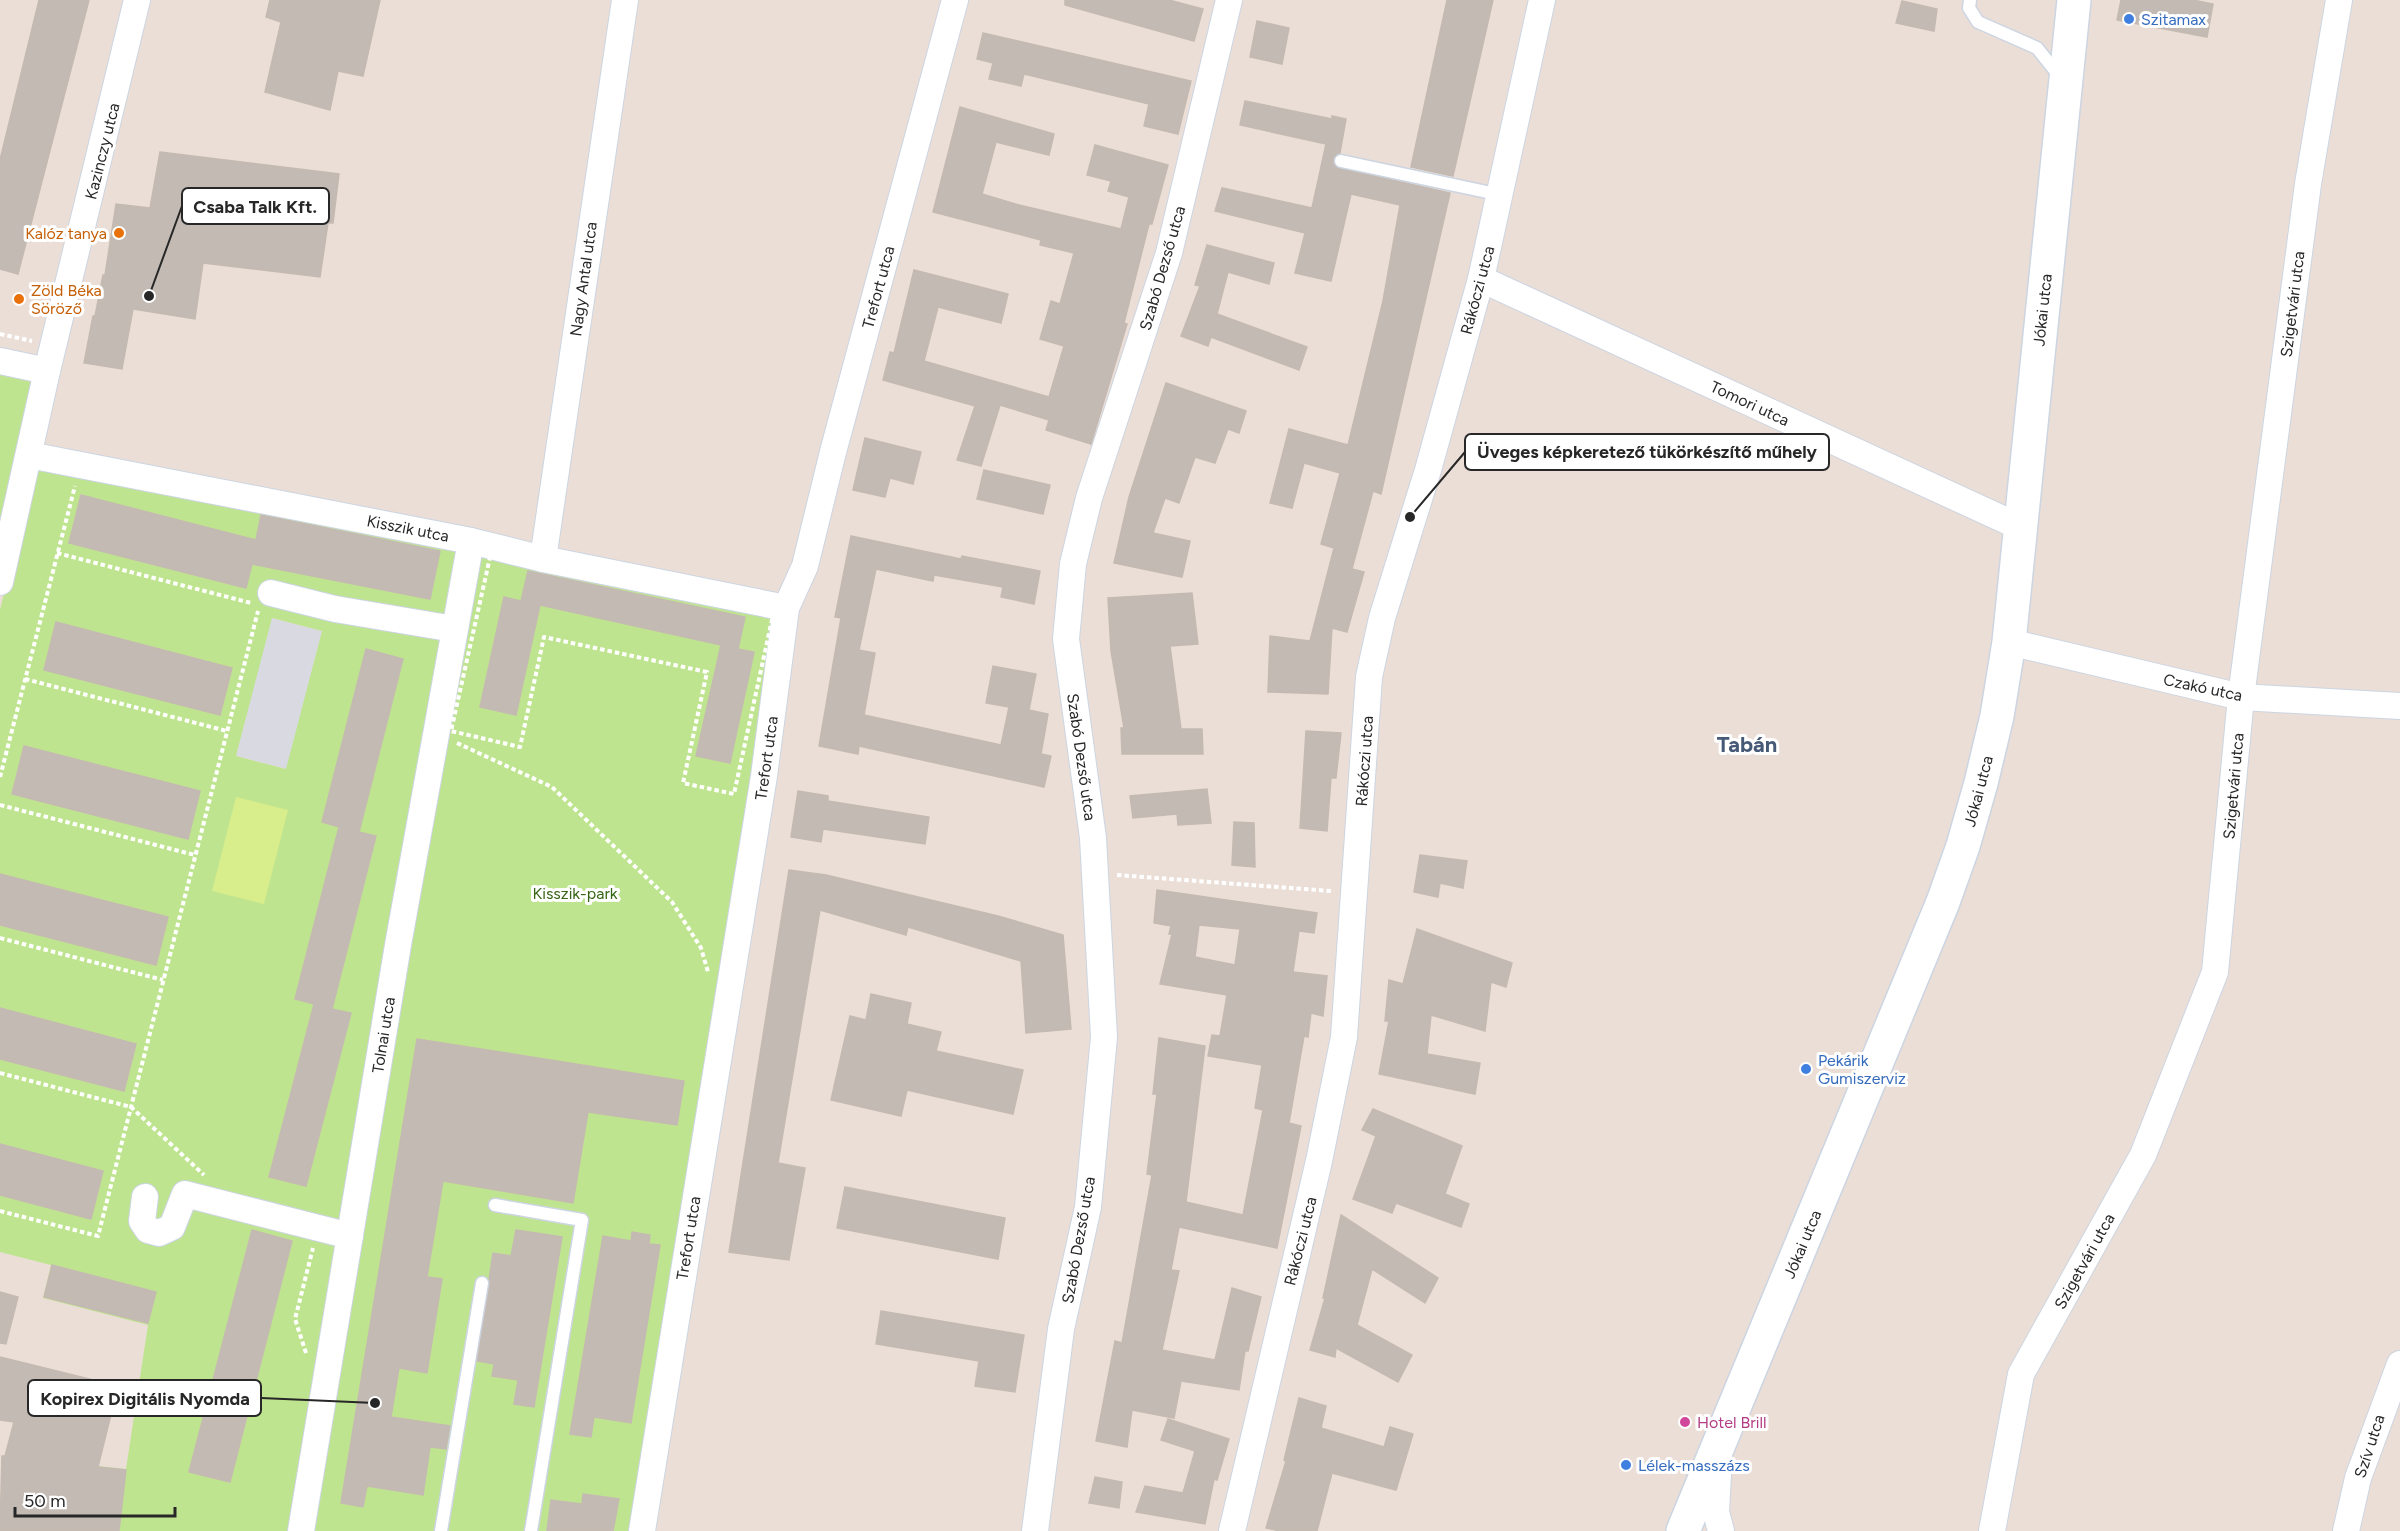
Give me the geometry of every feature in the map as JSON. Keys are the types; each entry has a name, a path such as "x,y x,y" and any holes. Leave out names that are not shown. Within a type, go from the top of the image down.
{"main road":[{"name":"Jókai utca","path":"1683,1531 1910,986 1963,846 1997,716 2009,642 2074,0"}],"street":[{"name":"Kazinczy utca","path":"0,582 53,345 137,0"},
{"name":"Nagy Antal utca","path":"543,559 625,0"},
{"name":"Trefort utca","path":"642,1531 764,776 786,608 805,566 833,452 956,0"},
{"name":"Szabó Dezső utca","path":"1035,1531 1062,1329 1088,1207 1104,1037 1095,873 1066,639 1073,564 1089,498 1169,253 1229,0"},
{"name":"Rákóczi utca","path":"1232,1531 1319,1161 1344,1037 1356,893 1369,677 1382,618 1428,470 1480,279 1501,195 1542,0"},
{"name":"Szigetvári utca","path":"1992,1531 2021,1374 2143,1155 2215,972 2241,697 2308,184 2339,0"},
{"name":"Tomori utca","path":"1480,279 2020,527"},
{"path":"0,361 47,371"},
{"name":"Kisszik utca","path":"29,455 471,541 543,559 786,608"},
{"name":"Tolnai utca","path":"302,1531 435,733 471,541"},
{"path":"265,599 454,629"},
{"name":"Czakó utca","path":"2009,642 2241,697 2400,706"},
{"path":"145,1197 142,1221 148,1230 159,1233 172,1227 185,1194 350,1236"},
{"name":"Szív utca","path":"2346,1531 2358,1478 2400,1364"},
{"path":"1720,1440 1716,1512 1721,1531"}],"lane":[{"path":"1970,0 1969,8 1978,22 2037,48 2065,84"},
{"path":"1341,161 1501,195"},
{"path":"495,1205 582,1220 531,1531"},
{"path":"441,1531 482,1283"}],"path":[{"path":"0,334 53,345"},
{"path":"0,777 77,474"},
{"path":"57,553 265,599"},
{"path":"491,553 773,615 734,794 682,783 707,672 544,637 520,747 451,731 491,553"},
{"path":"0,1211 98,1236 227,731 25,679"},
{"path":"435,733 552,787 672,902 701,948 710,979"},
{"path":"0,805 195,855"},
{"path":"1095,873 1356,893"},
{"path":"0,938 163,980"},
{"path":"0,1073 131,1107 206,1177"}],"shaded area":[{"path":"271,618 322,631 287,769 236,756"}],"green space":[{"path":"0,366 42,375 0,561"},
{"path":"35,462 462,547 292,1531 52,1531 60,1462 126,1469 148,1325 43,1298 51,1265 0,1252 0,1195 91,1218 103,1171 0,1144 0,1059 123,1091 136,1044 0,1008 0,925 156,964 168,918 0,874 0,610","holes":["261,515 439,551 430,599 252,564 245,588 70,543 256,540","272,618 322,631 286,769 236,756","57,622 232,668 220,715 44,670","366,649 403,659 359,832 376,837 332,1009 351,1014 306,1186 270,1176 314,1004 295,999 339,827 322,822","24,746 200,791 188,839 12,794","53,1265 156,1292 148,1323 45,1297"]},
{"name":"Kisszik-park","path":"474,545 781,610 636,1531 305,1531"},
{"path":"236,797 288,810 264,904 212,891"}],"building":[{"path":"39,0 89,0 18,274 0,269 0,160"},
{"path":"270,0 380,0 363,76 338,71 330,110 265,92 281,22 266,17"},
{"path":"1065,0 1169,0 1203,9 1194,41 1065,5"},
{"path":"1447,0 1493,0 1453,176 1411,167"},
{"path":"2121,0 2193,0 2213,4 2207,37 2117,20"},
{"path":"1902,1 1937,9 1934,31 1896,23"},
{"path":"1257,21 1289,28 1282,64 1250,57"},
{"path":"983,33 1191,81 1178,134 1144,126 1149,104 1024,74 1021,86 989,79 993,63 977,59"},
{"path":"1245,101 1332,119 1332,116 1346,119 1340,153 1333,160 1336,167 1450,193 1381,494 1373,491 1352,569 1364,572 1347,632 1332,628 1328,694 1268,692 1270,636 1310,641 1334,548 1321,544 1340,473 1304,463 1292,508 1270,503 1289,429 1348,445 1383,301 1400,205 1351,194 1331,281 1295,273 1305,233 1215,211 1222,188 1312,208 1326,144 1240,125"},
{"path":"960,107 1054,134 1049,155 996,142 982,194 1019,205 1121,229 1129,197 1108,191 1111,181 1087,175 1095,145 1168,165 1152,224 1149,224 1124,323 1127,324 1091,444 1046,430 1049,420 1000,405 981,466 957,460 975,406 883,380 890,352 894,353 914,270 1008,294 1001,323 938,307 924,361 1049,397 1064,346 1040,339 1051,301 1060,304 1074,253 1040,245 1041,240 933,212"},
{"path":"160,152 339,174 333,223 328,223 320,277 203,263 195,319 133,309 122,369 84,363 93,316 95,316 103,275 105,275 116,204 150,208"},
{"path":"1207,245 1274,263 1269,284 1228,272 1217,314 1307,347 1299,370 1211,337 1208,346 1181,336 1200,286 1195,285"},
{"path":"1166,383 1246,411 1239,433 1228,429 1215,463 1195,457 1179,503 1165,498 1153,533 1190,541 1182,577 1114,563 1129,497"},
{"path":"865,438 921,452 913,484 890,478 885,497 853,490"},
{"path":"984,470 1050,485 1043,514 977,499"},
{"path":"81,495 256,540 261,515 440,551 430,599 252,564 246,588 69,543"},
{"path":"851,536 961,559 962,556 1040,571 1034,604 1001,597 1003,587 934,575 933,581 876,569 859,650 875,653 864,715 1001,745 1009,707 986,703 993,666 1036,674 1029,710 1048,714 1041,754 1051,756 1044,787 859,746 858,754 819,746 841,618 835,617"},
{"path":"528,571 745,617 738,649 754,652 730,763 696,756 721,645 540,605 516,715 480,707 504,597 521,601"},
{"path":"1192,593 1198,644 1170,646 1181,729 1202,729 1203,754 1122,754 1121,728 1124,728 1111,651 1108,598"},
{"path":"56,622 232,668 220,715 44,670"},
{"path":"366,649 403,659 359,832 376,836 332,1009 351,1013 306,1186 269,1177 314,1004 295,999 339,827 322,822"},
{"path":"1306,731 1341,733 1336,778 1331,778 1327,831 1300,828"},
{"path":"24,746 200,791 188,839 12,794"},
{"path":"1207,789 1211,823 1178,825 1177,814 1133,818 1130,796"},
{"path":"798,791 828,796 828,801 929,817 925,844 823,829 821,842 791,837"},
{"path":"1234,822 1254,823 1255,867 1232,865"},
{"path":"1420,855 1467,861 1463,888 1440,883 1438,897 1414,892"},
{"path":"789,870 826,875 998,916 1063,935 1071,1029 1026,1033 1021,961 908,927 906,935 820,910 778,1163 805,1168 789,1260 729,1252"},
{"path":"0,874 168,917 156,965 0,925"},
{"path":"1157,890 1317,913 1314,933 1299,931 1293,972 1327,976 1323,1016 1311,1013 1308,1037 1304,1036 1289,1123 1301,1126 1277,1248 1179,1227 1171,1270 1179,1271 1162,1350 1215,1360 1232,1288 1261,1297 1248,1351 1245,1351 1239,1390 1181,1381 1174,1418 1132,1410 1127,1447 1096,1441 1115,1341 1122,1343 1152,1175 1147,1174 1157,1094 1153,1094 1159,1038 1205,1046 1186,1202 1243,1215 1263,1110 1255,1108 1262,1065 1208,1056 1212,1035 1220,1036 1227,995 1160,984 1172,934 1169,934 1171,926 1154,923","holes":["1199,925 1240,929 1235,965 1195,957"]},
{"path":"1417,929 1512,963 1506,987 1491,982 1485,1031 1431,1015 1427,1054 1480,1063 1475,1094 1379,1074 1389,1021 1385,1021 1389,980 1403,984"},
{"path":"871,994 911,1003 907,1024 941,1032 936,1051 1023,1070 1013,1114 907,1090 901,1116 831,1100 850,1016 866,1020"},
{"path":"0,1008 136,1044 124,1091 0,1059"},
{"path":"417,1039 684,1081 677,1125 588,1112 573,1203 443,1181 427,1277 442,1279 427,1373 399,1368 391,1417 450,1426 446,1449 430,1447 423,1495 367,1486 363,1507 341,1503"},
{"path":"1373,1109 1462,1146 1445,1194 1469,1204 1461,1227 1396,1203 1392,1213 1353,1199 1376,1136 1362,1130"},
{"path":"0,1144 103,1171 91,1219 0,1195"},
{"path":"845,1187 1005,1218 998,1259 837,1228"},
{"path":"1341,1215 1438,1278 1425,1303 1372,1269 1357,1325 1412,1355 1398,1382 1336,1348 1335,1357 1310,1350 1325,1298 1323,1298"},
{"path":"252,1230 292,1241 230,1482 189,1472"},
{"path":"516,1230 562,1237 534,1407 514,1404 518,1380 492,1376 494,1364 477,1361 493,1253 511,1256"},
{"path":"632,1232 650,1235 649,1244 660,1245 631,1423 594,1417 591,1437 570,1434 603,1236 631,1241"},
{"path":"52,1265 156,1292 148,1323 44,1297"},
{"path":"0,1292 18,1297 6,1344 0,1343"},
{"path":"881,1311 1024,1335 1015,1392 975,1386 979,1361 876,1344"},
{"path":"0,1357 118,1386 98,1467 126,1470 119,1531 0,1531 2,1456 5,1456 14,1422 0,1420"},
{"path":"1299,1398 1326,1406 1321,1428 1384,1447 1390,1427 1413,1434 1396,1490 1332,1473 1317,1531 1280,1531 1266,1528 1286,1461 1284,1460"},
{"path":"1168,1419 1229,1439 1217,1480 1214,1479 1205,1524 1136,1512 1145,1486 1183,1493 1195,1451 1161,1440"},
{"path":"1095,1477 1122,1482 1119,1508 1089,1503"},
{"path":"583,1494 619,1499 613,1531 547,1531 551,1500 582,1504"}],"place":[{"name":"Szitamax","path":"2129,19"},
{"name":"Kalóz tanya","path":"119,233"},
{"name":"Csaba Talk Kft.","path":"149,296"},
{"name":"Zöld Béka Söröző","path":"19,299"},
{"name":"Üveges képkeretező tükörkészítő műhely","path":"1410,517"},
{"name":"Pekárik Gumiszerviz","path":"1806,1069"},
{"name":"Kopirex Digitális Nyomda","path":"375,1403"},
{"name":"Hotel Brill","path":"1685,1422"},
{"name":"Lélek-masszázs","path":"1626,1465"}],"district":[{"name":"Tabán","path":"1747,744"}]}
